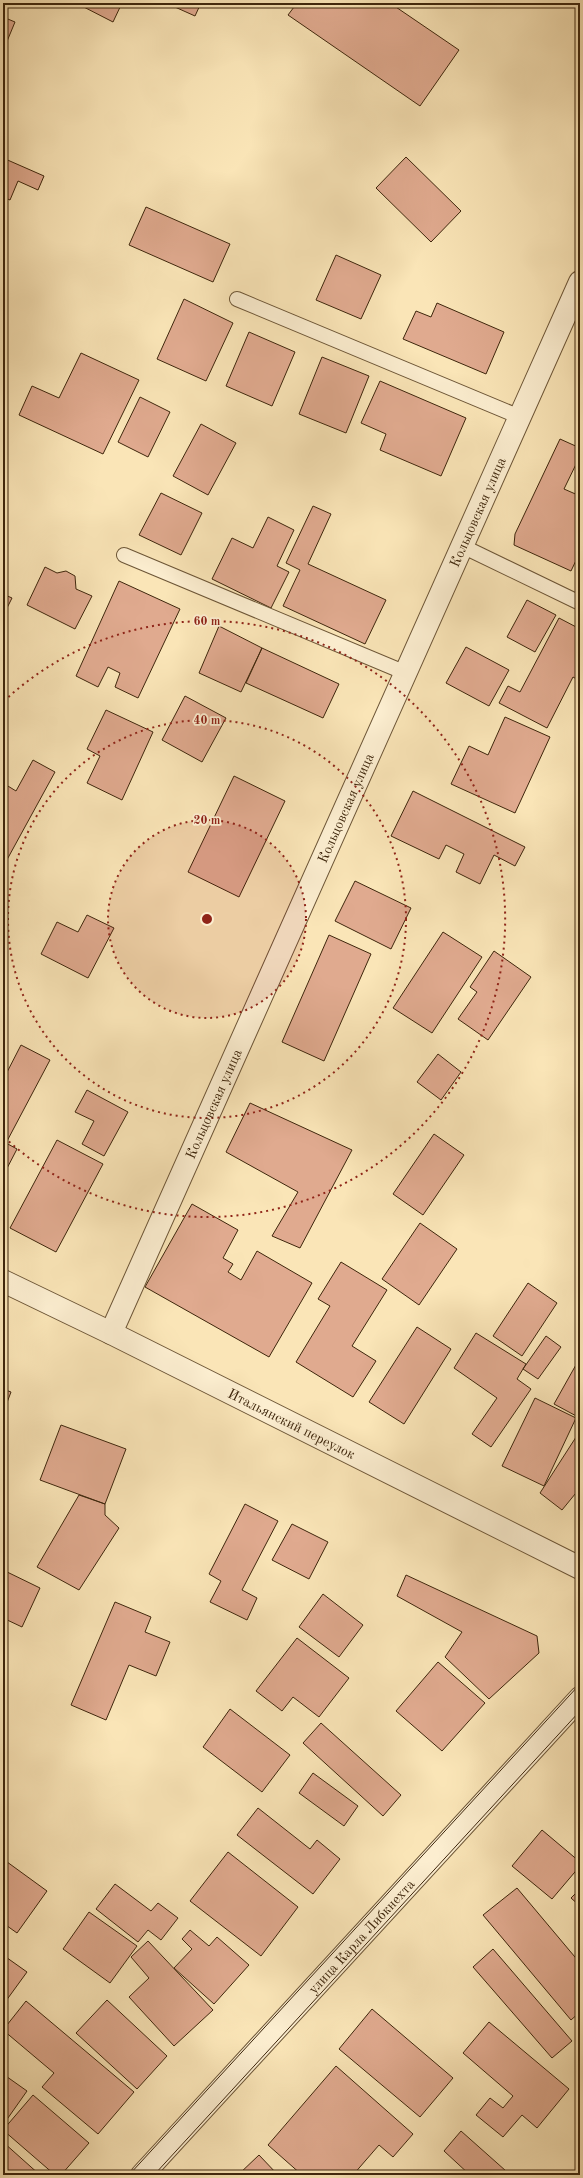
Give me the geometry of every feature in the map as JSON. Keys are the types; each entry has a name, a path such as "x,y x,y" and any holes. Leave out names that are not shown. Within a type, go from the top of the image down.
{"street":[{"name":"Кольцовская улица","path":"111,1333 580,282"},
{"name":"Итальянский переулок","path":"3,1281 111,1333 580,1568"},
{"name":"улица Карла Либкнехта","path":"142,2175 580,1698"}],"lane":[{"path":"237,299 520,417"},
{"path":"462,546 580,603"},
{"path":"124,555 406,673"}],"building":[{"path":"76,3 122,3 113,22"},
{"path":"166,3 201,3 195,16"},
{"path":"297,3 390,3 459,50 420,106 288,15"},
{"path":"3,17 15,22 3,51"},
{"path":"406,157 461,211 431,242 376,188"},
{"path":"3,158 44,176 38,190 18,181 10,200 3,197"},
{"path":"146,207 230,244 213,282 129,245"},
{"path":"336,255 381,275 361,319 316,300"},
{"path":"184,299 233,323 206,381 157,359"},
{"path":"437,303 504,332 486,374 403,339 416,311 431,317"},
{"path":"249,332 295,352 272,406 226,386"},
{"path":"81,353 139,380 103,454 19,415 32,386 59,398"},
{"path":"322,357 369,376 346,433 299,414"},
{"path":"380,381 466,418 441,476 380,450 386,434 361,423"},
{"path":"140,397 170,412 148,457 118,442"},
{"path":"201,424 236,443 208,495 173,476"},
{"path":"560,439 580,448 580,456 564,489 580,496 580,518 576,527 580,529 580,552 571,571 514,545 515,534"},
{"path":"161,493 202,513 181,555 139,535"},
{"path":"313,506 331,514 308,564 386,600 365,644 283,606 300,570 286,563"},
{"path":"268,517 294,530 277,566 289,572 271,608 212,579 232,538 253,548"},
{"path":"45,567 57,573 66,571 75,576 76,589 92,596 75,629 27,605"},
{"path":"119,581 180,609 138,698 115,687 120,673 108,667 98,687 76,676"},
{"path":"3,594 12,598 3,616"},
{"path":"527,600 556,615 535,652 507,637"},
{"path":"559,618 580,629 580,681 573,677 547,728 499,703 508,686 520,692"},
{"path":"219,626 262,648 241,692 199,673"},
{"path":"466,647 509,670 489,706 446,683"},
{"path":"262,648 339,684 323,718 246,683"},
{"path":"185,696 226,718 202,762 162,740"},
{"path":"106,710 153,732 122,800 87,783 100,756 87,749"},
{"path":"505,717 550,737 515,813 451,784 469,746 488,755"},
{"path":"33,760 55,772 3,867 3,783 16,791"},
{"path":"234,776 285,801 239,897 188,872"},
{"path":"413,791 525,847 515,866 494,855 480,884 456,872 464,854 446,845 439,859 391,836"},
{"path":"355,881 411,908 391,949 335,921"},
{"path":"87,915 114,928 88,978 41,954 57,922 78,932"},
{"path":"443,932 482,957 432,1033 393,1008"},
{"path":"329,935 371,954 324,1061 282,1042"},
{"path":"494,951 531,977 488,1040 458,1019 477,992 470,987"},
{"path":"21,1045 50,1060 6,1143 17,1149 3,1176 3,1080"},
{"path":"438,1054 461,1072 441,1100 417,1082"},
{"path":"87,1090 128,1112 104,1156 82,1144 94,1121 75,1112"},
{"path":"250,1103 352,1150 300,1248 272,1236 298,1192 226,1152"},
{"path":"434,1134 464,1155 423,1215 393,1194"},
{"path":"57,1140 103,1164 56,1252 10,1228"},
{"path":"192,1204 238,1230 223,1258 233,1264 228,1272 241,1280 257,1251 312,1283 269,1357 145,1287"},
{"path":"420,1223 457,1249 419,1305 382,1279"},
{"path":"341,1262 387,1290 352,1346 376,1361 353,1397 296,1362 330,1306 318,1299"},
{"path":"528,1283 557,1303 522,1356 493,1336"},
{"path":"417,1327 451,1349 404,1424 369,1402"},
{"path":"476,1333 526,1364 517,1379 531,1389 491,1447 472,1434 497,1398 454,1368"},
{"path":"546,1336 561,1347 538,1379 523,1369"},
{"path":"577,1363 580,1365 580,1418 554,1404"},
{"path":"3,1389 11,1392 3,1413"},
{"path":"535,1398 576,1418 544,1486 502,1466"},
{"path":"61,1425 126,1449 105,1504 40,1480"},
{"path":"578,1434 580,1435 580,1488 562,1510 540,1493"},
{"path":"79,1495 105,1504 105,1515 119,1528 79,1590 37,1567"},
{"path":"245,1504 278,1521 242,1590 257,1598 247,1620 210,1602 221,1581 209,1574"},
{"path":"292,1524 328,1542 309,1579 272,1560"},
{"path":"3,1570 40,1588 22,1627 3,1618"},
{"path":"406,1575 537,1636 539,1653 489,1699 445,1657 462,1632 397,1596"},
{"path":"323,1594 363,1625 339,1657 299,1627"},
{"path":"115,1602 151,1617 145,1632 170,1642 156,1676 129,1665 106,1720 71,1705"},
{"path":"297,1638 349,1678 319,1717 293,1697 282,1711 256,1691"},
{"path":"438,1662 485,1703 442,1751 396,1711"},
{"path":"230,1709 290,1755 262,1792 203,1747"},
{"path":"321,1723 401,1795 383,1816 303,1743"},
{"path":"313,1773 358,1806 344,1826 299,1793"},
{"path":"258,1808 310,1849 317,1840 340,1859 313,1894 237,1835"},
{"path":"542,1830 580,1862 580,1866 552,1899 512,1866"},
{"path":"228,1852 298,1907 261,1956 190,1901"},
{"path":"3,1859 47,1891 17,1933 3,1923"},
{"path":"115,1884 151,1911 158,1903 178,1918 161,1940 148,1930 138,1942 96,1909"},
{"path":"517,1888 580,1963 580,2012 571,2020 483,1915"},
{"path":"580,1889 580,1906 571,1898"},
{"path":"89,1912 137,1946 110,1983 63,1949"},
{"path":"190,1930 209,1946 217,1937 249,1965 214,2004 174,1968 192,1949 182,1939"},
{"path":"148,1941 213,2010 174,2046 129,1997 149,1978 131,1957"},
{"path":"493,1949 572,2041 552,2058 473,1967"},
{"path":"3,1955 27,1972 3,2005"},
{"path":"107,2000 167,2056 137,2089 76,2033"},
{"path":"26,2001 134,2092 98,2134 42,2087 54,2073 3,2030"},
{"path":"372,2009 453,2078 420,2117 339,2049"},
{"path":"489,2022 569,2089 537,2128 522,2115 503,2137 476,2115 490,2098 503,2108 513,2096 463,2053"},
{"path":"336,2066 413,2134 393,2157 379,2145 353,2175 302,2175 268,2145"},
{"path":"3,2074 27,2091 3,2125"},
{"path":"33,2095 89,2143 61,2175 55,2175 3,2130"},
{"path":"461,2131 506,2171 502,2175 470,2175 444,2151"},
{"path":"3,2142 40,2175 3,2175"},
{"path":"259,2155 278,2175 238,2175"}],"tram line":[{"path":"129,2175 580,1684"},
{"path":"154,2175 580,1711"}]}
